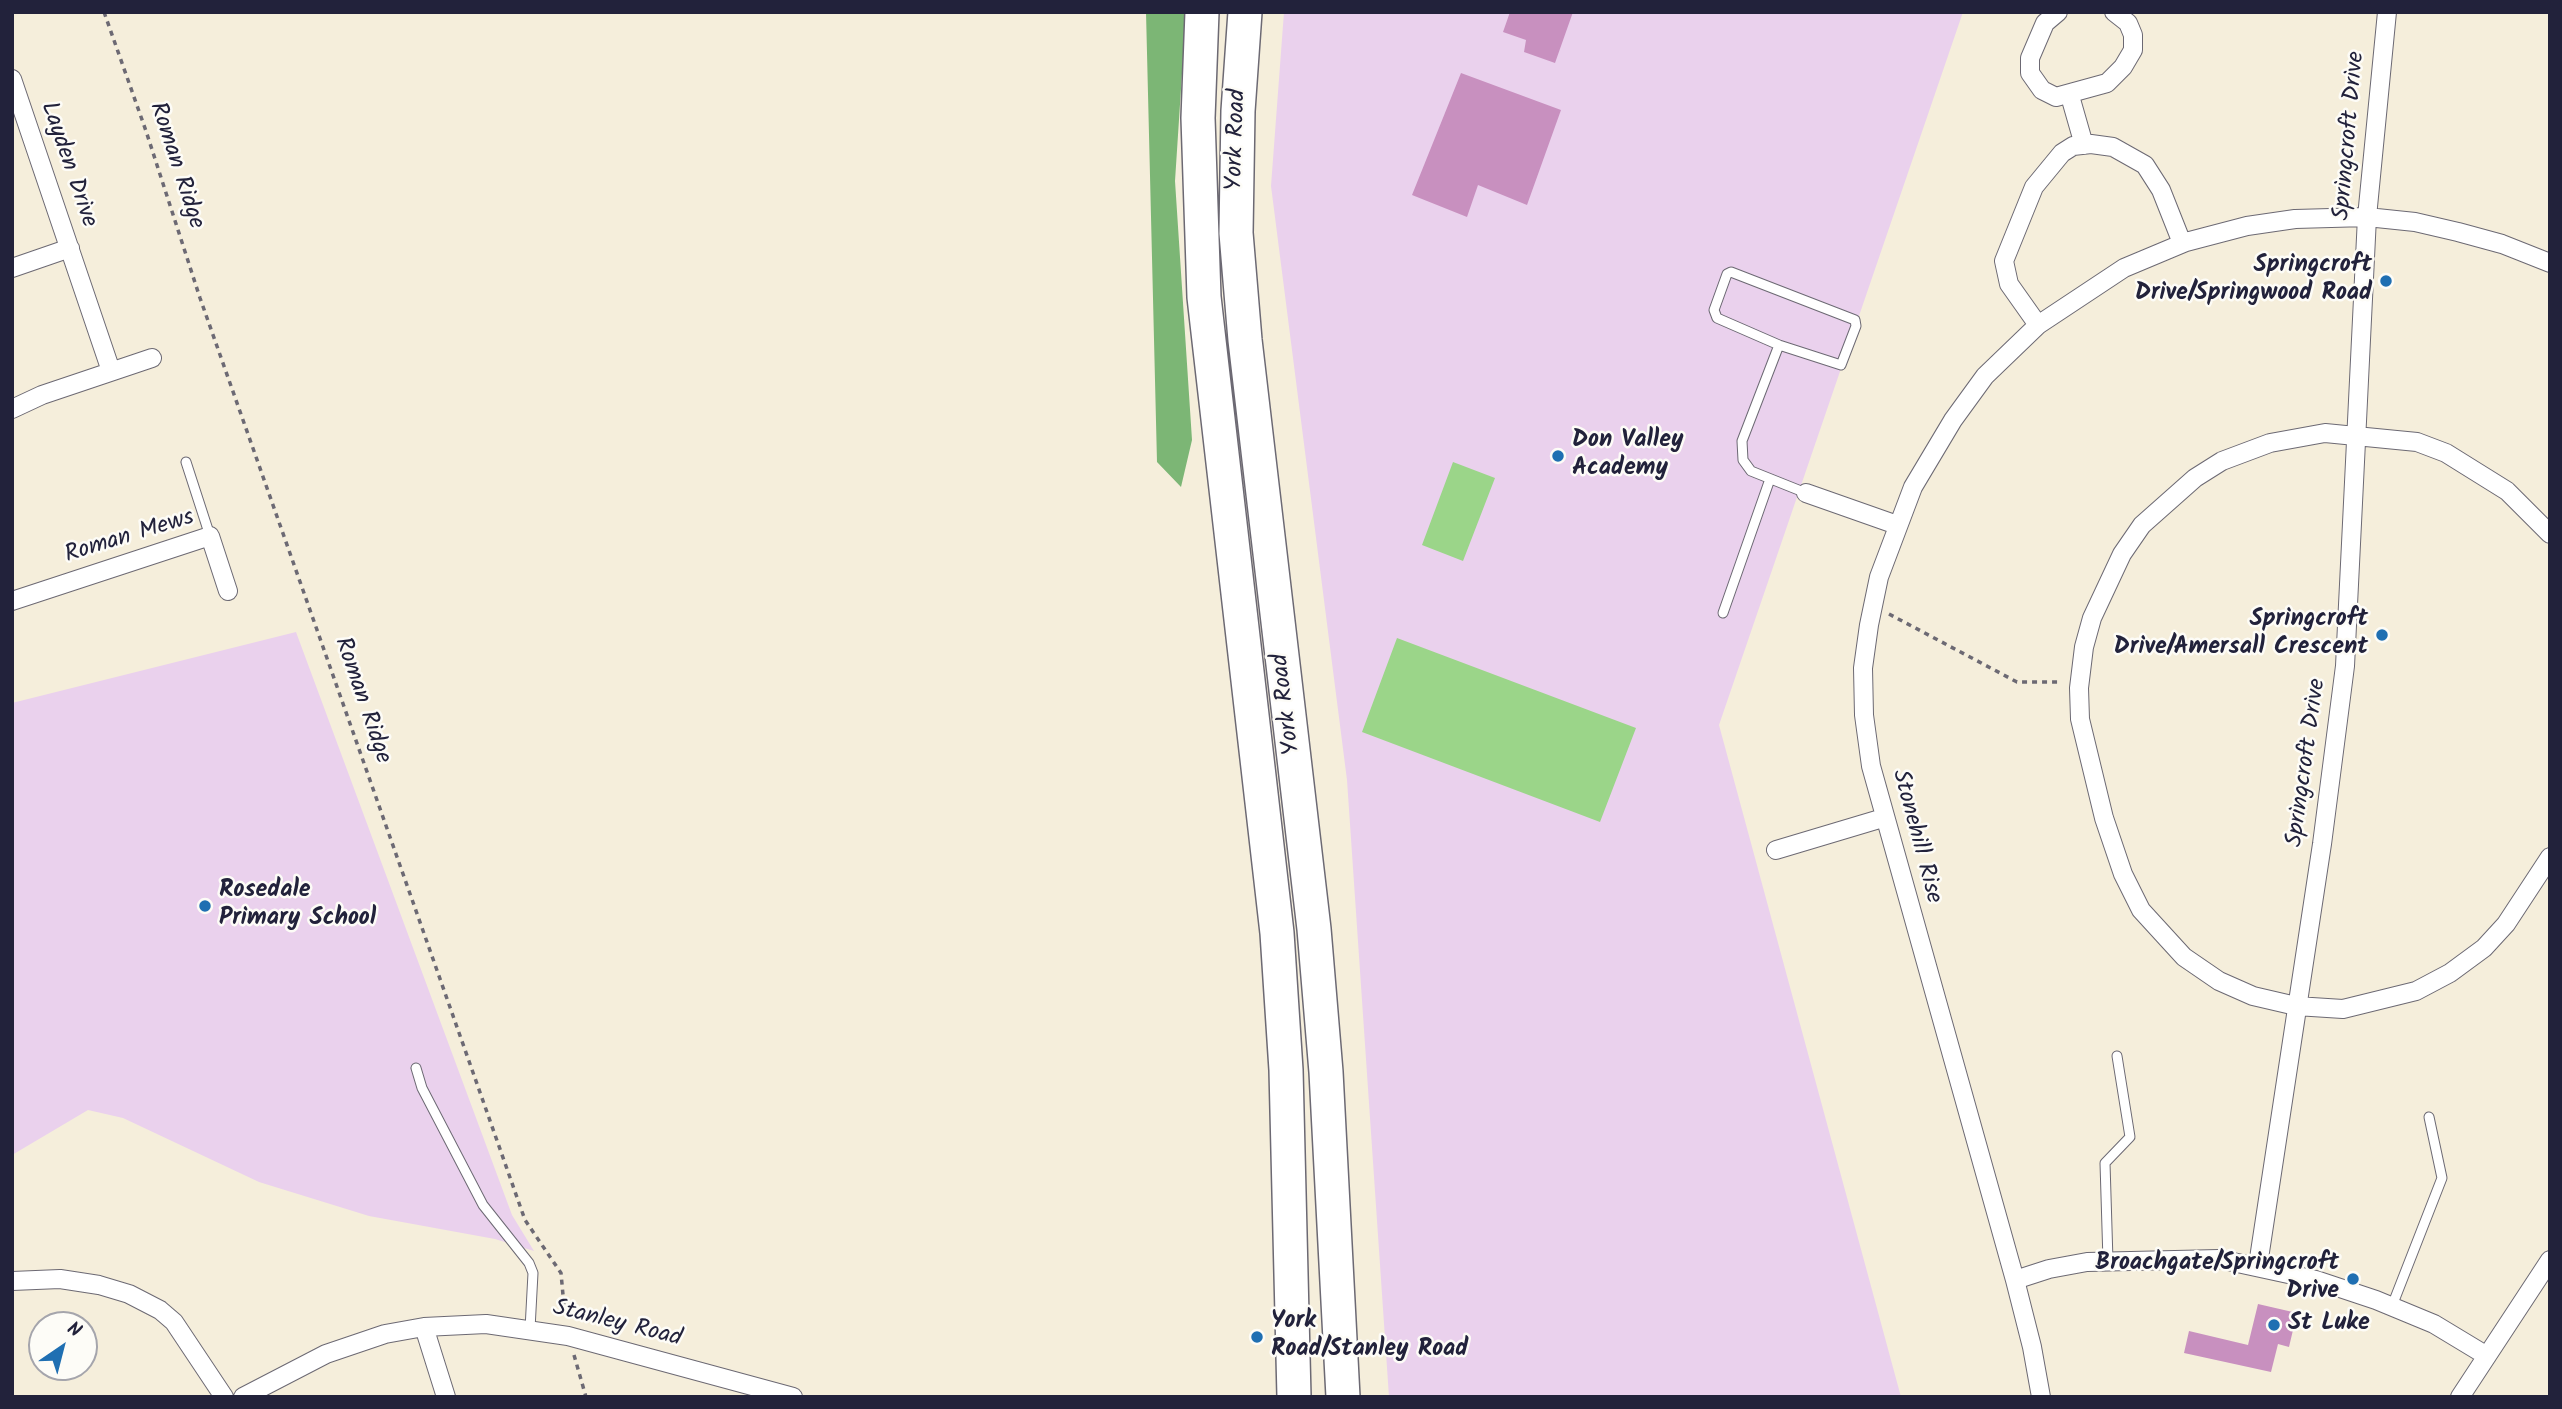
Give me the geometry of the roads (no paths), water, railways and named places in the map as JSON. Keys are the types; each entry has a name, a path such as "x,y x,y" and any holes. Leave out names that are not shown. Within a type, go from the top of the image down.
{"highway":[{"name":"York Road","path":"1202,12 1198,118 1204,297 1277,933 1286,1070 1294,1397"},
{"name":"York Road","path":"1245,12 1238,111 1236,233 1244,340 1314,929 1326,1072 1343,1397"}],"street":[{"path":"2058,12 2045,23 2035,40 2030,58 2030,74 2042,90 2056,97 2070,96 2107,83 2123,67 2133,50 2133,35 2127,23 2114,12"},
{"name":"Springcroft Drive","path":"2258,1265 2322,844 2345,666 2367,217 2387,12"},
{"name":"Layden Drive","path":"12,79 111,371"},
{"path":"2070,96 2084,145"},
{"path":"2038,325 2009,284 2004,261 2034,187 2062,153 2084,145 2113,147 2145,165 2161,190 2182,243"},
{"name":"Stonehill Rise","path":"2040,1397 2032,1347 2015,1280 1883,818 1871,766 1864,715 1863,668 1879,577 1913,487 1952,420 1985,376 2038,325 2124,268 2182,243 2248,226 2295,219 2367,217 2415,222 2458,232 2502,244 2550,263"},
{"path":"12,268 69,248"},
{"path":"12,410 42,395 152,358"},
{"path":"2550,534 2507,491 2446,453 2417,442 2358,434 2325,433 2270,443 2222,461 2162,504 2142,525 2102,591 2084,648 2080,682 2080,719 2088,759 2115,853 2141,910 2185,957 2219,981 2253,996 2296,1006 2343,1009 2416,991 2450,973 2484,948 2506,924 2550,857"},
{"path":"1806,493 1897,525"},
{"name":"Roman Mews","path":"12,601 210,536 228,591"},
{"path":"1776,850 1883,818"},
{"path":"2015,1280 2049,1269 2108,1261 2220,1259 2258,1265 2316,1280 2392,1306 2434,1324 2487,1356"},
{"path":"2460,1397 2550,1260"},
{"path":"12,1281 60,1279 99,1285 129,1294 160,1310 174,1322 224,1397"},
{"name":"Stanley Road","path":"243,1397 326,1354 385,1334 424,1327 486,1324 568,1336 793,1397"},
{"path":"424,1327 446,1397"}],"lane":[{"path":"1731,272 1855,320 1856,326 1841,365 1779,345 1717,318 1714,310 1727,274 1731,272"},
{"path":"1779,345 1742,441 1743,460 1751,471 1806,493"},
{"path":"186,462 210,536"},
{"path":"1723,613 1770,478"},
{"path":"2108,1261 2105,1163 2130,1137 2117,1056"},
{"path":"416,1068 422,1088 483,1205 529,1263 533,1273 530,1329"},
{"path":"2392,1306 2442,1178 2429,1117"}],"place":[{"name":"Springcroft Drive/Springwood Road","path":"2386,281"},
{"name":"Don Valley Academy","path":"1558,456"},
{"name":"Springcroft Drive/Amersall Crescent","path":"2382,635"},
{"name":"Rosedale Primary School","path":"205,906"},
{"name":"Broachgate/Springcroft Drive","path":"2353,1279"},
{"name":"St Luke","path":"2274,1325"},
{"name":"York Road/Stanley Road","path":"1257,1337"}]}
